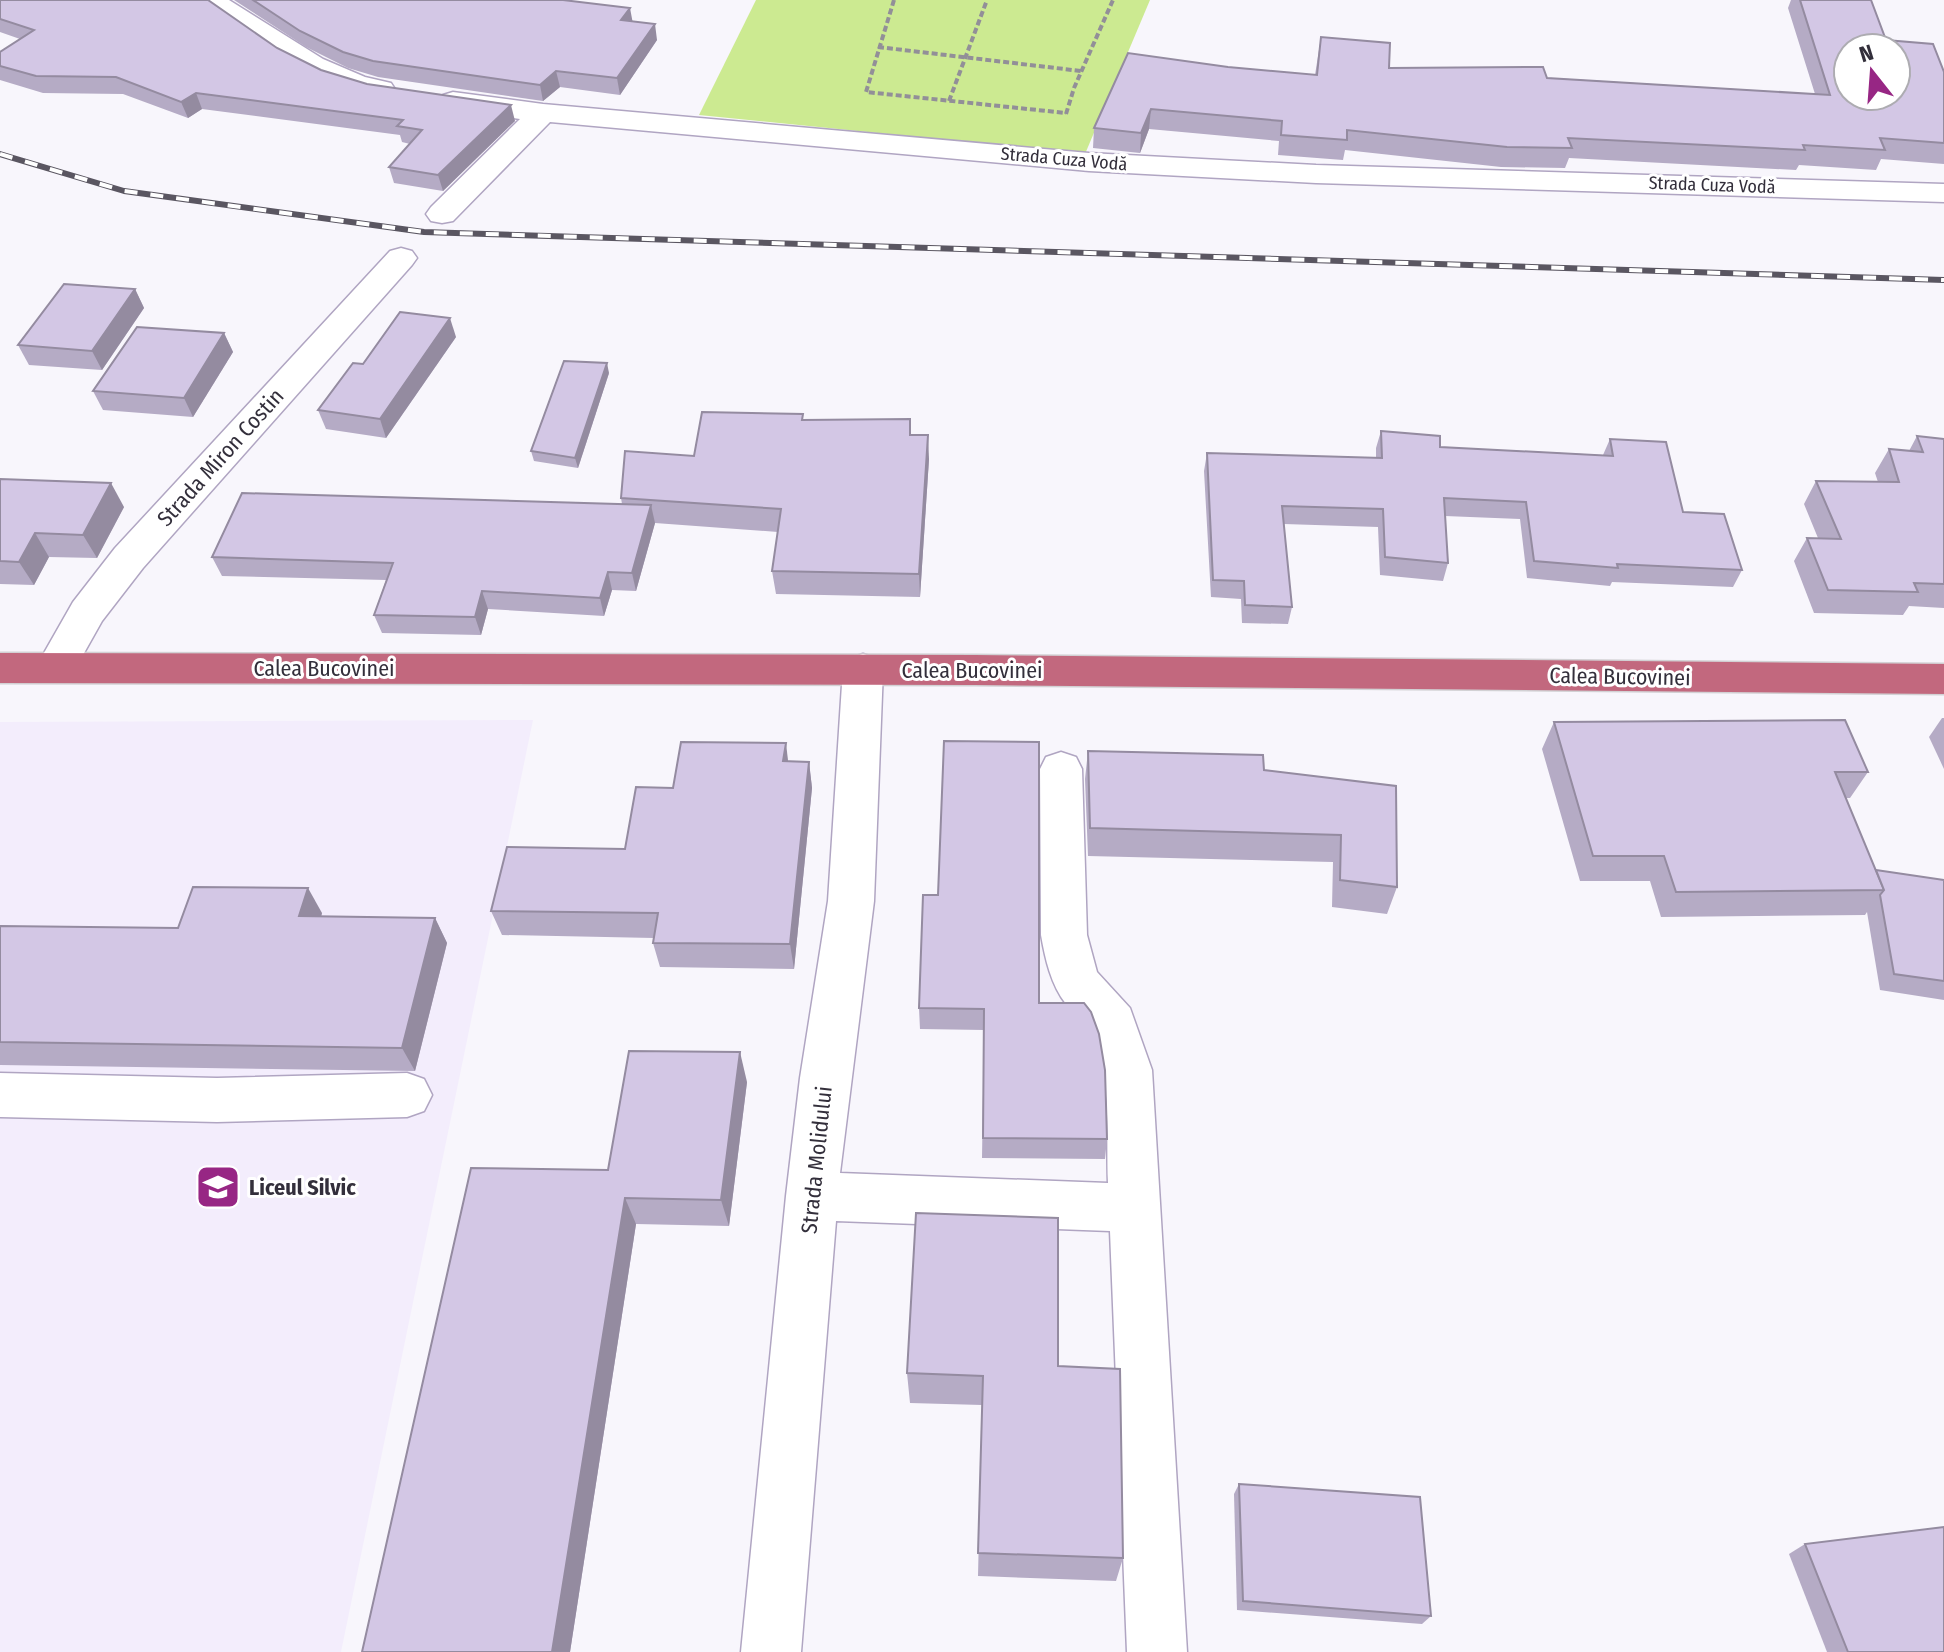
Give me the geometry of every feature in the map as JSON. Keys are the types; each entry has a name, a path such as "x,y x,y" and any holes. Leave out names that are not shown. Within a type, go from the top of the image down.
{"highway":[{"name":"Calea Bucovinei","path":"0,668 863,669 1944,679"}],"street":[{"name":"Strada Cuza Vodă","path":"211,0 294,56 337,77 373,88 543,113 1050,159 1316,174 1944,193"},
{"path":"442,214 543,113"},
{"name":"Strada Miron Costin","path":"56,667 87,612 129,558 401,258"},
{"name":"Strada Molidului","path":"771,1652 812,1196 825,1078 851,901 863,669"},
{"path":"1061,769 1064,935 1075,974 1094,1004 1113,1023 1128,1070 1157,1652"},
{"path":"0,1095 217,1100 407,1095"},
{"path":"812,1196 1136,1208"}],"path":[{"path":"894,0 866,92 1066,113"},
{"path":"949,101 987,0"},
{"path":"1050,159 1081,71 1113,0"},
{"path":"878,47 1081,71"}],"shaded area":[{"name":"Liceul Silvic","path":"533,720 341,1652 0,1652 0,722"}],"green space":[{"path":"756,0 1150,0 1085,154 699,115"}],"building":[{"path":"0,0 208,0 277,48 321,70 367,84 511,105 438,175 389,167 422,130 397,126 403,120 196,93 181,102 116,77 36,76 0,66 0,52 34,30 0,19"},
{"path":"253,0 563,0 630,8 621,20 655,24 617,78 556,71 540,85 373,61 343,52 300,31"},
{"path":"1800,0 1871,0 1883,32 1832,32 1832,112 1912,112 1912,42 1933,44 1944,72 1944,143 1880,138 1885,150 1803,145 1805,150 1568,138 1572,148 1507,147 1347,130 1347,140 1281,135 1282,121 1151,109 1141,133 1094,128 1128,53 1317,75 1321,37 1390,43 1389,68 1543,67 1547,78 1830,95"},
{"path":"64,284 135,289 92,351 18,345"},
{"path":"400,312 450,318 380,419 318,410 353,363 363,364"},
{"path":"137,327 224,333 184,398 93,391"},
{"path":"564,361 607,363 575,458 531,451"},
{"path":"702,412 803,414 802,420 910,419 910,435 928,435 919,574 772,571 781,509 621,498 625,451 694,456"},
{"path":"1381,431 1440,436 1440,447 1613,456 1610,439 1666,442 1683,512 1724,514 1742,570 1617,564 1618,568 1534,561 1526,502 1444,498 1448,563 1385,557 1383,509 1282,506 1292,607 1245,605 1244,581 1213,580 1207,453 1382,458"},
{"path":"1917,436 1944,439 1944,584 1914,583 1918,592 1828,590 1807,538 1841,539 1816,481 1899,482 1889,449 1923,452"},
{"path":"0,479 111,483 83,535 35,533 19,562 0,561"},
{"path":"242,493 651,505 632,573 608,572 600,598 482,591 475,617 374,615 393,563 212,557"},
{"path":"1845,720 1868,772 1835,772 1884,890 1676,892 1664,856 1593,856 1554,722"},
{"path":"944,741 1039,742 1039,1003 1084,1003 1091,1012 1099,1034 1105,1070 1107,1139 983,1138 984,1009 919,1008 923,895 938,895"},
{"path":"681,742 786,743 783,761 809,762 790,944 653,943 658,913 491,911 507,847 625,849 636,787 673,788"},
{"path":"1088,751 1263,755 1264,770 1396,786 1397,887 1340,880 1341,835 1090,828"},
{"path":"1876,870 1944,880 1944,981 1894,974 1880,895 1884,890"},
{"path":"193,887 308,888 299,916 435,918 402,1048 0,1042 0,926 178,928"},
{"path":"629,1051 740,1052 721,1200 625,1198 552,1652 362,1652 471,1168 608,1170"},
{"path":"916,1213 1058,1218 1058,1366 1120,1369 1123,1558 978,1553 983,1376 907,1373"},
{"path":"1239,1484 1420,1497 1431,1616 1243,1601"},
{"path":"1944,1527 1944,1652 1848,1652 1805,1544"}],"railway":[{"path":"0,154 124,191 424,232 1944,280"}],"place":[{"name":"Liceul Silvic","path":"218,1187"}]}
